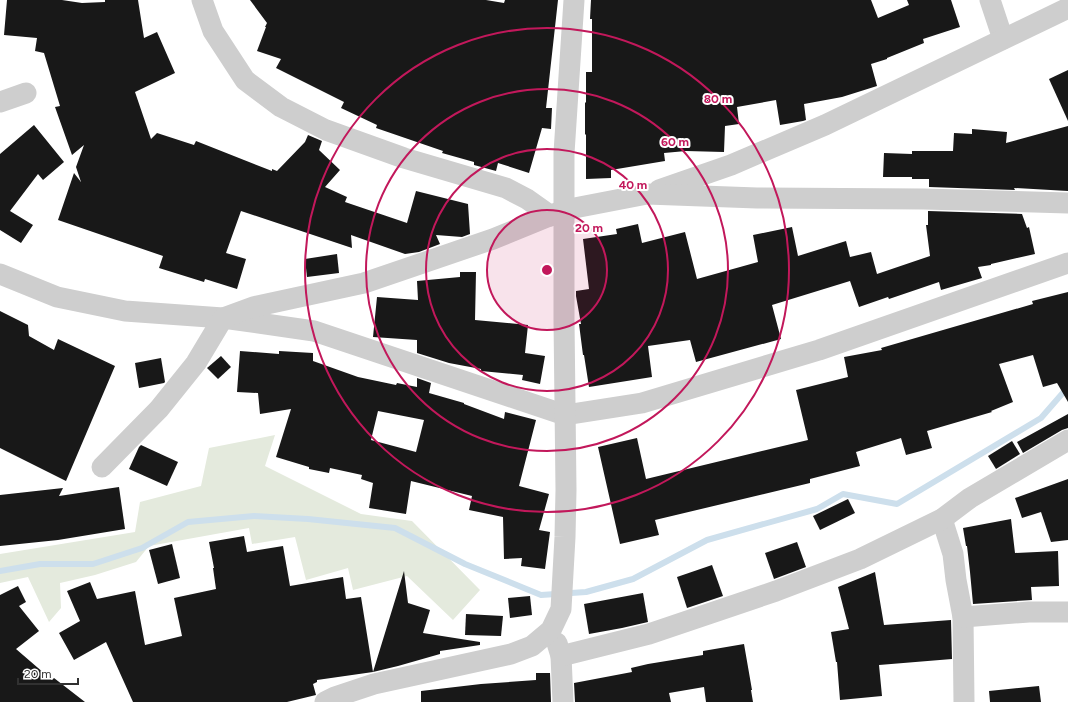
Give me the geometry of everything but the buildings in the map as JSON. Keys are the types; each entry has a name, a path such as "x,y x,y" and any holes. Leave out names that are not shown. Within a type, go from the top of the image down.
{"street":[{"path":"202,0 213,31 245,80 282,107 326,130 404,158 506,188 558,213"},
{"path":"324,702 374,684 511,654 532,646 551,630 561,609 566,521 564,328 558,213 564,153 574,0"},
{"path":"990,0 1003,39"},
{"path":"102,467 159,409 196,363 223,318 253,307 364,283 493,239 558,213 647,194 731,164 825,125 1068,8"},
{"path":"0,102 26,93"},
{"path":"647,194 757,198 923,199 1068,203"},
{"path":"0,274 57,297 125,311 223,318 314,331 565,415 642,402 819,350 1068,263"},
{"path":"561,656 649,634 776,591 860,559 942,519 970,498 1068,440"},
{"path":"942,519 953,554 963,617 964,702"},
{"path":"963,617 1029,612 1068,612"},
{"path":"551,630 557,642 561,656 563,702"}],"shaded area":[{"path":"275,435 265,466 361,514 412,521 480,590 453,620 407,576 353,590 348,568 306,580 295,537 252,544 249,528 149,546 136,562 95,575 60,583 61,608 49,622 28,577 0,583 0,554 135,532 140,502 201,486 209,448"}],"waterway":[{"path":"0,571 40,564 93,564 142,548 188,522 254,516 308,519 395,528 465,564 541,595 586,592 633,579 707,540 817,509 843,494 897,504 1041,418 1068,387"}]}
